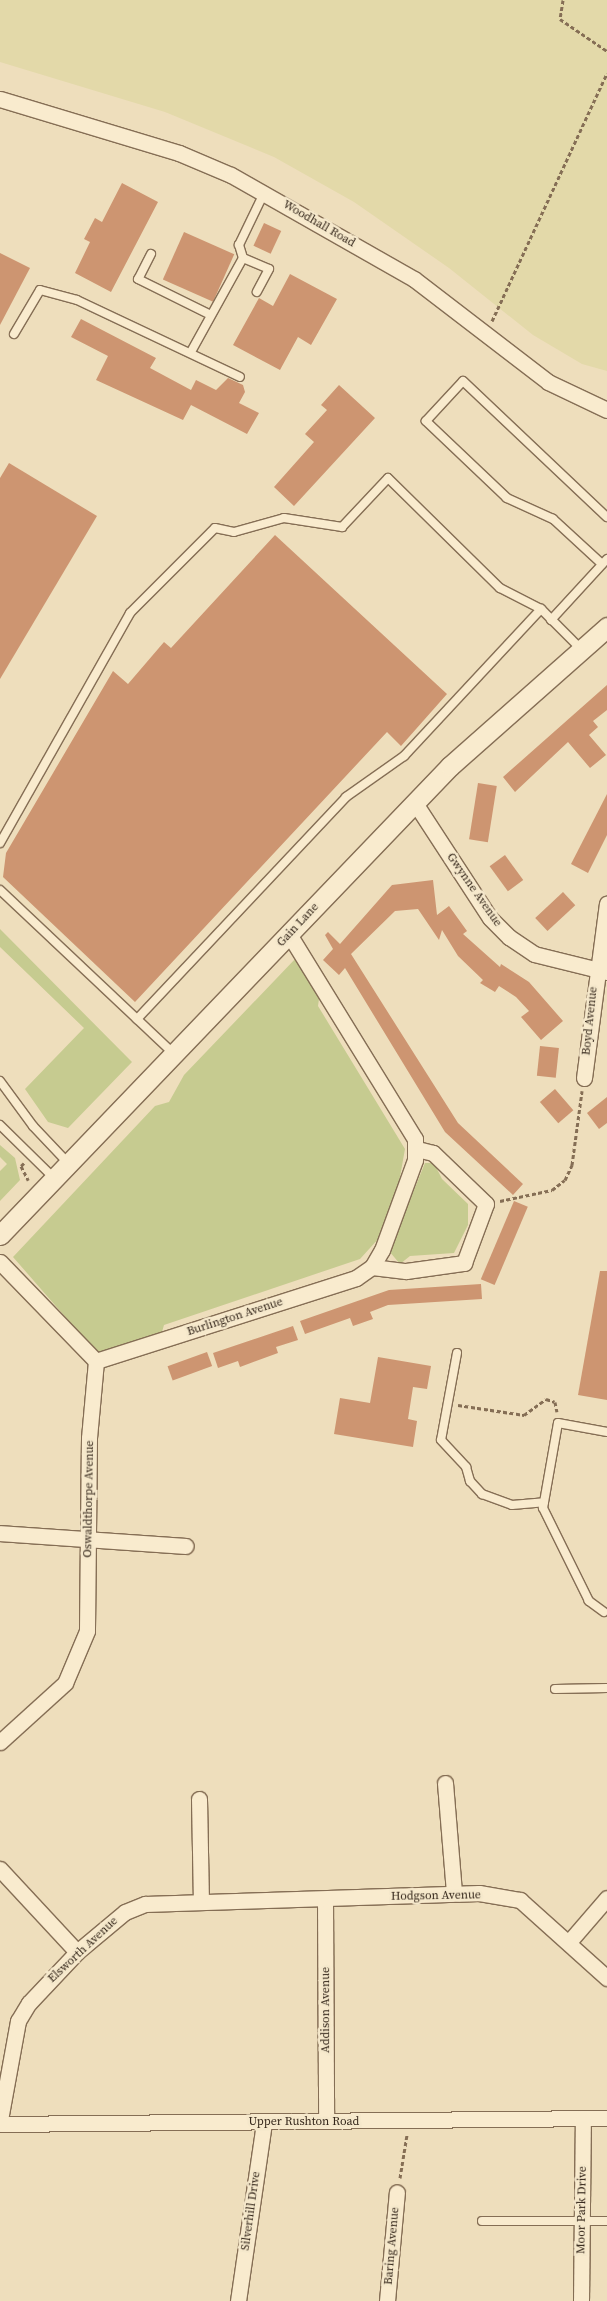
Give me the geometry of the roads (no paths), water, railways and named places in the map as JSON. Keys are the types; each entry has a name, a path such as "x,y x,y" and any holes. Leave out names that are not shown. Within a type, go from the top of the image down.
{"street":[{"name":"Woodhall Road","path":"0,99 179,153 264,193 414,279 559,389 607,410"},
{"name":"Gain Lane","path":"0,1235 415,802 580,648 607,626"},
{"name":"Gwynne Avenue","path":"415,802 490,918 509,937 534,954 601,972"},
{"name":"Boyd Avenue","path":"584,1078 601,972 607,904"},
{"path":"289,934 347,1022 417,1149 433,1153 486,1204 464,1263 406,1271 372,1267 417,1149"},
{"path":"0,1262 96,1361"},
{"name":"Burlington Avenue","path":"96,1361 356,1278 372,1267"},
{"name":"Oswaldthorpe Avenue","path":"0,1742 64,1683 87,1631 88,1536 96,1361"},
{"path":"0,1533 88,1536 186,1546"},
{"path":"446,1783 454,1893"},
{"path":"199,1798 201,1900"},
{"path":"0,1869 77,1952"},
{"name":"Hodgson Avenue","path":"325,1900 454,1893 520,1900 607,1978"},
{"path":"569,1942 607,1898"},
{"name":"Elsworth Avenue","path":"0,2122 18,2022 29,2003 77,1952 124,1912 145,1904 201,1900 325,1900"},
{"name":"Addison Avenue","path":"325,1900 326,2121"},
{"name":"Moor Park Drive","path":"581,2301 583,2118"},
{"name":"Upper Rushton Road","path":"0,2122 409,2122 607,2118"},
{"name":"Silverhill Drive","path":"238,2301 264,2122"},
{"name":"Baring Avenue","path":"387,2301 397,2192"}],"lane":[{"path":"192,350 243,258 239,245 264,193"},
{"path":"151,254 138,279 211,315"},
{"path":"243,258 269,269 258,292"},
{"path":"14,334 40,290 77,300 192,350 240,377"},
{"path":"551,620 605,562 553,519 507,498 426,421 463,381 607,517"},
{"path":"0,844 130,613 215,528 234,532 284,518 342,527 388,478 500,588 541,609 580,648"},
{"path":"138,1019 346,796 404,756 541,609"},
{"path":"0,890 174,1054"},
{"path":"0,1082 33,1126 68,1163"},
{"path":"0,1126 54,1178"},
{"path":"457,1353 441,1440 466,1467 470,1481 482,1494 512,1505 544,1502"},
{"path":"604,1612 588,1601 544,1502 558,1423 607,1432"},
{"path":"555,1689 607,1688"},
{"path":"482,2221 607,2221"}]}
